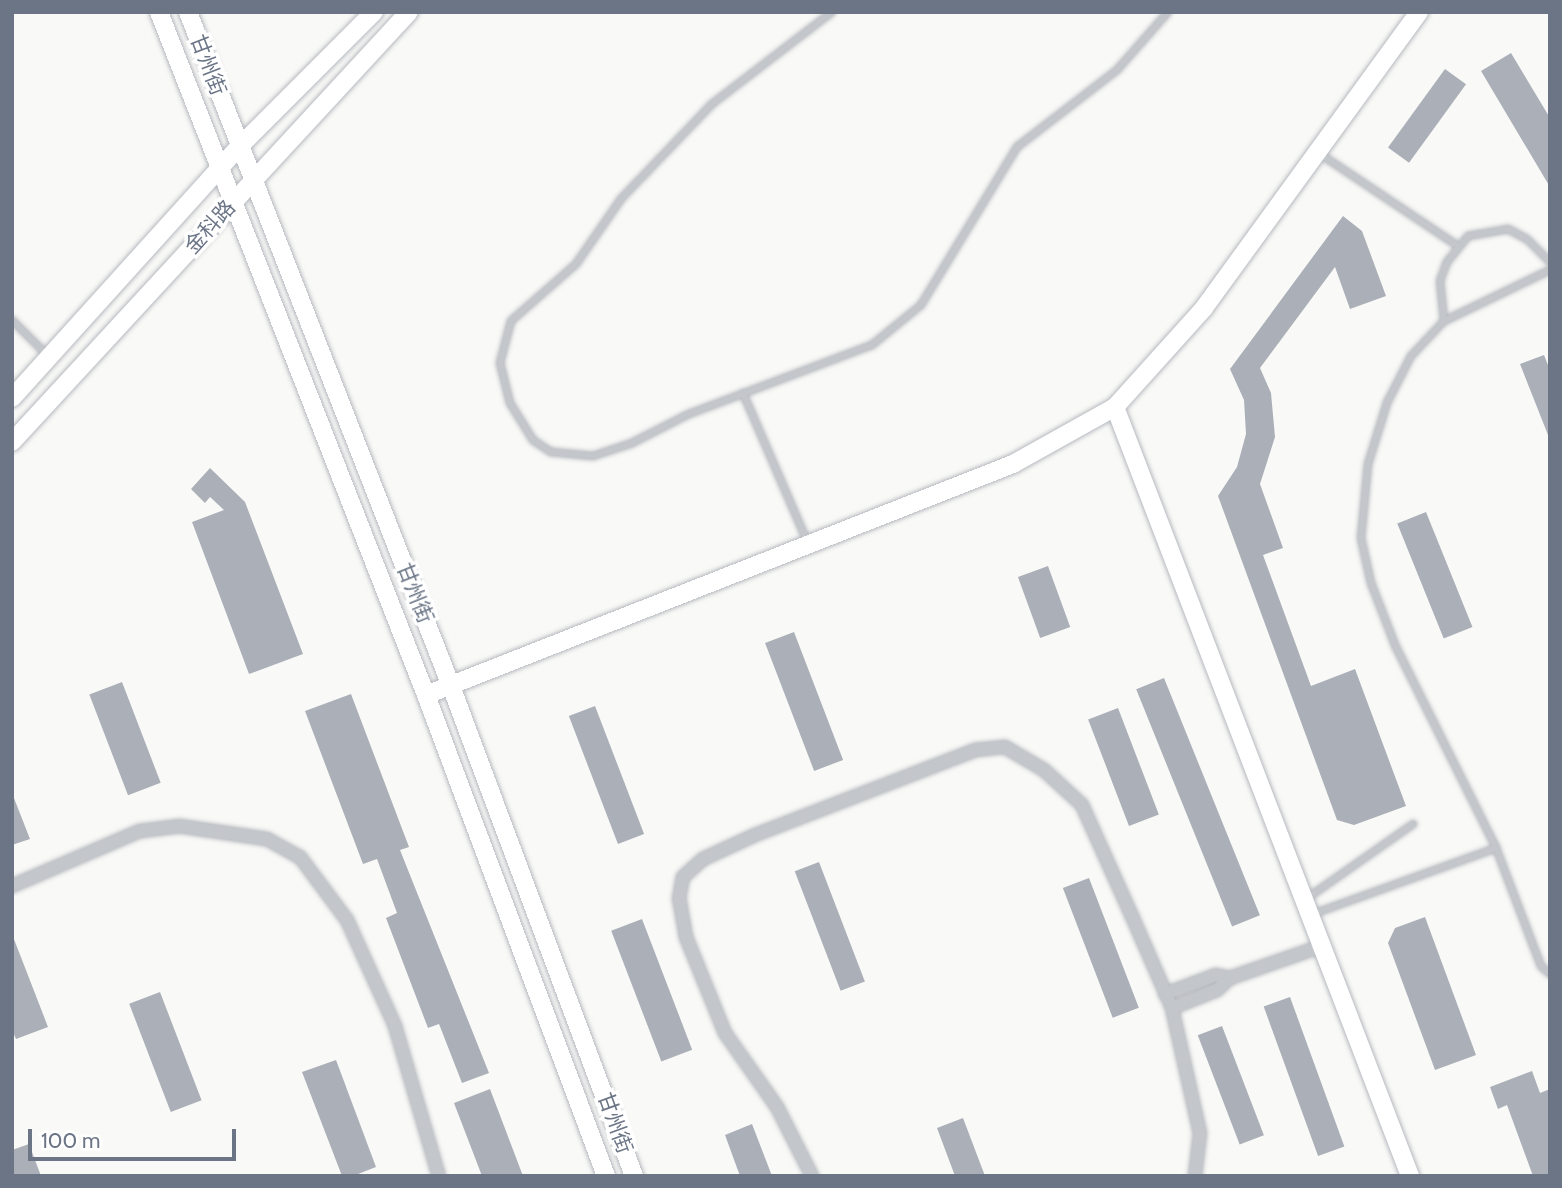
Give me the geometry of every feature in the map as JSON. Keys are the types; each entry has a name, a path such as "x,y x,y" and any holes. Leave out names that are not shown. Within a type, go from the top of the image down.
{"street":[{"name":"甘州街","path":"159,12 426,695 606,1176"},
{"name":"甘州街","path":"188,12 239,148 452,686 634,1176"},
{"name":"金科路","path":"12,398 239,148 374,12"},
{"name":"金科路","path":"12,443 409,12"},
{"path":"426,695 1013,464 1115,407 1204,308 1419,12"},
{"path":"1115,407 1410,1176"},
{"path":"812,1176 777,1107 725,1033 686,937 679,899 683,877 703,859 975,750 1005,747 1044,770 1082,805 1172,1007 1200,1133 1195,1176"},
{"path":"12,886 140,831 179,826 268,839 300,857 347,920 390,1014 413,1076 439,1176"},
{"path":"1172,1007 1217,990 1230,978 1322,946"},
{"path":"1165,994 1216,975 1230,978"}],"lane":[{"path":"832,12 711,105 621,199 576,264 526,303 502,342 500,363 510,403 533,440 551,453 593,456 743,393 872,345 907,320 955,253 1017,147 1117,70 1168,12"},
{"path":"1317,153 1458,246"},
{"path":"1444,321 1440,281 1458,246 1480,230 1508,229 1527,239 1550,262"},
{"path":"1550,270 1444,321 1411,356 1387,403 1368,464 1361,537 1371,583 1395,645 1496,848 1541,966 1550,974"},
{"path":"12,320 50,358"},
{"path":"743,393 808,544"},
{"path":"1308,908 1413,824"},
{"path":"1308,908 1496,848"}],"building":[{"path":"1511,53 1550,118 1550,187 1481,71"},
{"path":"1445,69 1466,84 1409,163 1388,147"},
{"path":"1343,216 1362,231 1386,296 1350,309 1335,267 1260,368 1271,393 1275,437 1260,484 1283,548 1263,555 1311,686 1355,669 1406,806 1354,825 1337,820 1218,496 1237,467 1246,434 1244,400 1230,369"},
{"path":"1544,355 1550,370 1550,440 1520,364"},
{"path":"210,468 245,502 303,654 249,674 192,522 224,510 210,497 205,503 191,489"},
{"path":"1426,512 1472,627 1444,639 1397,524"},
{"path":"1048,566 1070,627 1040,638 1018,577"},
{"path":"794,632 843,760 814,771 765,643"},
{"path":"1164,678 1260,915 1232,927 1136,689"},
{"path":"122,682 161,783 128,795 89,695"},
{"path":"351,694 409,847 400,850 489,1073 462,1083 439,1024 428,1028 386,918 397,913 377,859 363,864 305,711"},
{"path":"595,706 644,834 618,844 569,716"},
{"path":"1118,708 1159,814 1129,826 1088,719"},
{"path":"12,793 30,839 12,845"},
{"path":"819,862 865,981 841,991 795,871"},
{"path":"1089,878 1139,1008 1113,1018 1063,888"},
{"path":"1425,917 1476,1055 1435,1070 1388,943 1395,928"},
{"path":"642,919 692,1050 661,1062 611,931"},
{"path":"12,934 48,1027 16,1039 12,1030"},
{"path":"160,992 202,1100 171,1112 129,1004"},
{"path":"1290,997 1344,1146 1318,1156 1264,1007"},
{"path":"1222,1026 1264,1135 1240,1145 1198,1035"},
{"path":"336,1060 376,1167 353,1176 342,1176 302,1072"},
{"path":"1532,1071 1540,1093 1550,1089 1550,1176 1533,1176 1507,1105 1498,1109 1490,1087"},
{"path":"490,1089 523,1176 482,1176 454,1103"},
{"path":"963,1118 985,1176 955,1176 937,1128"},
{"path":"752,1124 772,1176 740,1176 725,1135"},
{"path":"29,1144 41,1176 12,1176 12,1150"}]}
